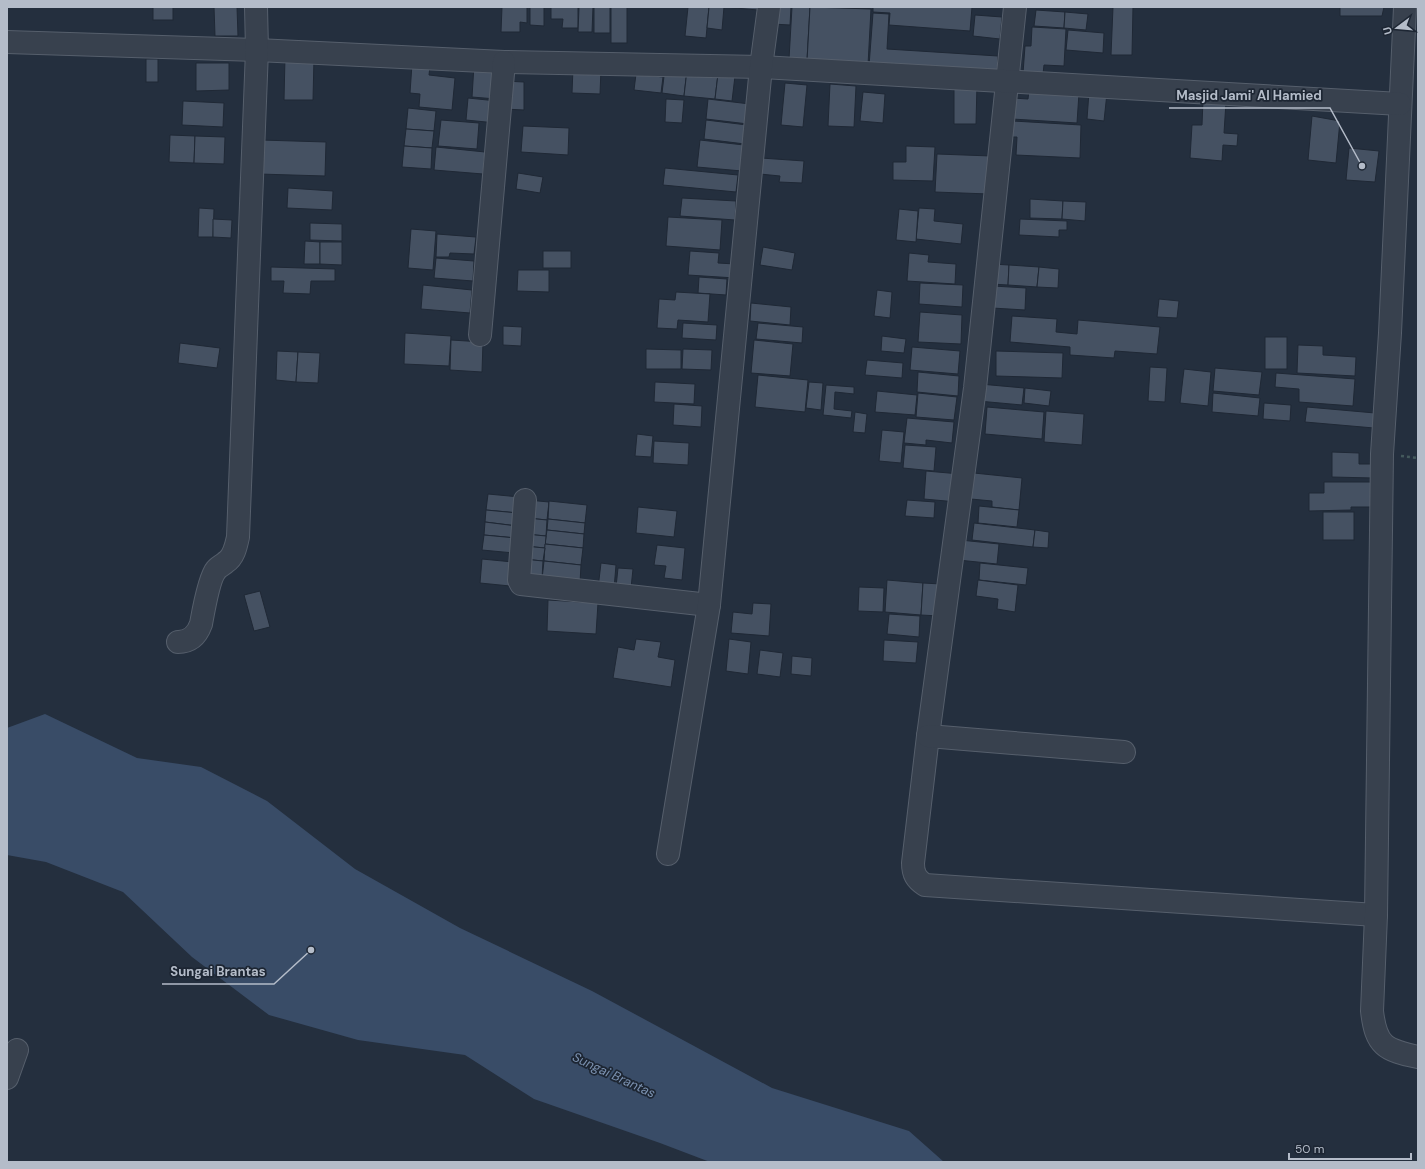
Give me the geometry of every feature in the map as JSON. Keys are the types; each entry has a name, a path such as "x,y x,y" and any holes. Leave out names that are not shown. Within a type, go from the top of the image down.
{"street":[{"path":"178,642 191,639 198,632 216,569 228,561 235,549 238,537 257,50 256,7"},
{"path":"668,854 709,605 761,67 769,7"},
{"path":"1016,7 975,388 928,736 913,871 915,876 925,885 1376,915"},
{"path":"1404,7 1390,333 1382,454 1376,915 1372,1011 1374,1027 1378,1038 1384,1046 1395,1051 1418,1057"},
{"path":"7,42 257,50 504,62 761,67 1400,104"},
{"path":"480,335 504,62"},
{"path":"525,500 519,577 521,584 709,605"},
{"path":"928,736 1124,752"},
{"path":"7,1078 17,1050"}],"water":[{"path":"45,714 137,758 201,767 267,801 355,869 460,928 592,991 772,1088 909,1131 944,1162 710,1162 534,1099 465,1055 358,1040 269,1015 192,957 123,892 46,862 7,855 7,728"}],"building":[{"path":"153,7 173,7 173,20 153,20"},
{"path":"214,7 237,7 238,36 215,36"},
{"path":"502,7 527,7 527,23 520,22 520,32 501,32"},
{"path":"530,7 544,7 544,26 530,25"},
{"path":"551,7 578,7 578,28 562,28 563,19 551,19"},
{"path":"579,7 593,7 592,32 578,32"},
{"path":"594,7 610,7 610,33 594,33"},
{"path":"611,7 627,7 627,43 611,43"},
{"path":"688,7 709,7 706,38 685,36"},
{"path":"709,7 724,7 722,30 707,28"},
{"path":"724,7 758,7 758,10"},
{"path":"773,7 791,7 790,25 772,24"},
{"path":"792,7 810,7 807,60 789,59"},
{"path":"810,7 871,9 868,65 807,61"},
{"path":"873,7 972,7 970,31 889,25 890,13 873,12"},
{"path":"1113,7 1133,7 1132,55 1111,55"},
{"path":"1340,7 1384,7 1382,16 1340,16"},
{"path":"1036,10 1065,12 1064,28 1034,26"},
{"path":"1065,12 1088,14 1086,30 1064,28"},
{"path":"873,13 889,14 887,49 998,56 997,75 869,66"},
{"path":"975,15 1002,17 1000,39 973,36"},
{"path":"1032,27 1066,29 1064,66 1044,65 1043,74 1023,73 1025,46 1031,46"},
{"path":"1068,30 1104,33 1103,53 1066,50"},
{"path":"285,57 314,58 313,100 284,100"},
{"path":"146,59 158,59 158,82 146,82"},
{"path":"196,63 229,63 229,90 196,91"},
{"path":"412,64 430,66 429,75 455,78 452,110 419,107 420,94 410,93"},
{"path":"474,65 499,67 496,99 472,97"},
{"path":"573,68 601,69 600,94 572,93"},
{"path":"665,68 687,70 684,96 662,93"},
{"path":"687,70 718,74 715,99 684,96"},
{"path":"636,74 663,77 661,93 634,90"},
{"path":"718,74 735,76 732,101 715,99"},
{"path":"504,81 524,82 524,110 504,109"},
{"path":"785,83 807,85 803,127 781,125"},
{"path":"830,84 856,86 854,127 828,126"},
{"path":"954,84 977,84 976,124 954,124"},
{"path":"1029,90 1079,93 1077,123 1012,119 1013,98 1028,99"},
{"path":"863,92 885,94 883,123 860,121"},
{"path":"1089,92 1107,93 1104,121 1087,119"},
{"path":"468,98 497,101 496,123 466,120"},
{"path":"666,99 684,100 682,123 665,122"},
{"path":"708,99 750,104 748,124 706,119"},
{"path":"1203,100 1226,102 1224,133 1238,134 1237,146 1223,145 1222,161 1190,158 1192,125 1202,125"},
{"path":"183,101 224,103 223,127 182,125"},
{"path":"408,108 436,111 434,131 406,129"},
{"path":"1312,116 1340,121 1336,163 1308,160"},
{"path":"441,120 479,123 477,149 438,146"},
{"path":"706,120 747,125 745,144 704,139"},
{"path":"1013,121 1081,125 1080,158 1016,155 1017,137 1012,137"},
{"path":"523,126 569,128 568,155 521,152"},
{"path":"406,129 434,131 432,148 404,146"},
{"path":"170,135 195,136 194,163 169,162"},
{"path":"195,136 225,137 224,164 194,163"},
{"path":"261,140 326,142 325,176 259,174"},
{"path":"700,140 744,145 742,171 697,167"},
{"path":"404,146 432,148 431,169 402,167"},
{"path":"906,146 935,147 933,181 893,180 893,162 906,162"},
{"path":"436,147 485,152 483,174 434,170"},
{"path":"1349,148 1379,151 1375,182 1346,180"},
{"path":"937,154 991,156 989,194 935,192"},
{"path":"761,158 804,161 802,183 779,182 780,176 760,174"},
{"path":"665,168 738,175 736,192 663,185"},
{"path":"518,173 543,177 540,193 516,189"},
{"path":"288,188 333,191 332,210 287,208"},
{"path":"682,198 736,201 735,220 680,216"},
{"path":"1030,199 1063,201 1062,219 1030,218"},
{"path":"1063,201 1086,202 1085,221 1062,219"},
{"path":"199,208 214,209 213,237 198,237"},
{"path":"919,208 935,209 934,221 963,224 961,244 916,239"},
{"path":"899,209 918,211 916,242 896,240"},
{"path":"668,217 722,220 720,250 666,246"},
{"path":"213,219 232,220 231,238 213,237"},
{"path":"1020,219 1067,221 1067,230 1059,230 1059,237 1019,235"},
{"path":"310,223 342,224 342,241 310,240"},
{"path":"411,229 436,231 433,270 408,268"},
{"path":"437,234 476,237 474,254 450,253 449,257 436,257"},
{"path":"305,241 320,242 320,264 304,264"},
{"path":"320,242 342,242 342,265 320,264"},
{"path":"763,247 795,253 792,270 760,265"},
{"path":"543,251 571,251 571,268 543,268"},
{"path":"690,251 719,253 718,263 735,264 735,278 688,275"},
{"path":"909,253 929,255 928,262 956,264 955,284 907,281"},
{"path":"436,258 474,261 473,281 434,278"},
{"path":"992,264 1009,265 1008,285 991,284"},
{"path":"1009,265 1039,267 1037,287 1008,285"},
{"path":"271,267 335,269 335,281 311,281 310,294 283,293 284,281 271,281"},
{"path":"1039,267 1059,269 1058,288 1037,287"},
{"path":"518,270 549,270 549,292 517,291"},
{"path":"699,277 727,279 726,295 698,293"},
{"path":"920,283 963,285 962,307 919,304"},
{"path":"423,285 472,290 470,313 421,309"},
{"path":"993,286 1026,288 1025,310 992,308"},
{"path":"877,290 892,292 890,318 874,316"},
{"path":"676,292 710,294 708,322 678,320 677,329 657,328 659,299 675,300"},
{"path":"1159,299 1179,301 1177,318 1157,317"},
{"path":"751,303 791,307 790,325 750,321"},
{"path":"920,312 962,315 961,344 918,342"},
{"path":"1012,316 1057,319 1056,332 1077,334 1078,320 1160,327 1157,354 1115,351 1114,358 1070,355 1070,347 1010,342"},
{"path":"683,323 717,325 716,340 682,338"},
{"path":"758,323 803,327 802,343 756,339"},
{"path":"503,326 522,327 521,346 503,345"},
{"path":"405,333 451,336 449,366 404,364"},
{"path":"882,336 906,339 904,353 881,351"},
{"path":"1265,337 1287,337 1287,369 1265,369"},
{"path":"451,340 483,342 482,372 450,370"},
{"path":"754,340 793,344 790,376 751,373"},
{"path":"180,343 220,348 217,368 178,363"},
{"path":"1298,345 1323,346 1323,355 1356,357 1355,376 1297,373"},
{"path":"912,347 960,351 958,374 910,370"},
{"path":"646,349 681,350 681,369 646,369"},
{"path":"683,349 712,350 711,370 682,369"},
{"path":"277,351 298,352 296,382 276,380"},
{"path":"996,351 1063,353 1062,378 996,376"},
{"path":"298,352 320,353 318,383 296,382"},
{"path":"867,360 903,363 902,378 865,375"},
{"path":"1150,367 1167,368 1165,402 1148,401"},
{"path":"1215,368 1262,372 1259,395 1213,391"},
{"path":"1184,369 1211,372 1208,406 1180,403"},
{"path":"918,372 959,376 958,396 917,392"},
{"path":"1276,373 1355,379 1353,406 1299,402 1299,389 1275,387"},
{"path":"758,375 808,380 805,412 755,407"},
{"path":"655,382 695,384 694,404 654,402"},
{"path":"809,382 823,383 821,410 806,408"},
{"path":"980,384 1024,388 1022,405 978,401"},
{"path":"826,385 854,387 854,394 835,392 834,409 852,411 851,418 823,415"},
{"path":"1025,388 1051,391 1049,406 1024,403"},
{"path":"877,391 917,395 915,415 875,412"},
{"path":"918,393 957,397 954,420 916,417"},
{"path":"1213,393 1260,398 1258,416 1212,412"},
{"path":"1264,403 1291,405 1290,421 1263,419"},
{"path":"674,404 702,406 701,427 673,425"},
{"path":"987,407 1044,412 1042,439 985,434"},
{"path":"1307,407 1375,413 1374,428 1305,422"},
{"path":"1046,411 1084,414 1082,445 1044,442"},
{"path":"855,412 867,414 865,433 853,432"},
{"path":"907,418 954,422 952,443 926,440 926,445 904,443"},
{"path":"882,430 904,432 901,463 879,461"},
{"path":"637,434 653,436 651,457 635,456"},
{"path":"654,441 689,443 688,465 653,463"},
{"path":"905,445 936,447 934,471 903,468"},
{"path":"1332,452 1359,453 1359,464 1373,464 1373,478 1332,477"},
{"path":"926,471 960,474 957,502 924,499"},
{"path":"974,473 1022,478 1019,510 992,507 992,501 971,499"},
{"path":"1324,482 1377,482 1377,507 1351,507 1351,510 1309,511 1309,493 1324,493"},
{"path":"488,494 520,497 518,513 486,510"},
{"path":"528,500 549,502 547,520 527,518"},
{"path":"907,500 935,502 934,518 905,516"},
{"path":"549,501 587,505 585,523 548,519"},
{"path":"979,506 1019,510 1017,527 978,523"},
{"path":"638,507 677,511 674,537 636,533"},
{"path":"486,510 518,513 517,526 485,522"},
{"path":"1323,512 1354,512 1354,540 1323,540"},
{"path":"527,518 547,520 546,536 525,534"},
{"path":"548,519 585,523 584,534 547,530"},
{"path":"485,522 517,526 516,538 484,535"},
{"path":"974,523 1035,530 1033,547 972,540"},
{"path":"547,530 584,534 583,548 545,544"},
{"path":"1035,530 1049,532 1048,548 1033,547"},
{"path":"525,534 546,536 545,548 524,546"},
{"path":"484,535 516,538 514,553 482,550"},
{"path":"960,540 999,544 997,564 958,560"},
{"path":"545,544 583,548 581,565 544,561"},
{"path":"657,545 685,548 682,580 664,578 666,566 654,565"},
{"path":"524,546 545,548 543,561 523,559"},
{"path":"482,559 513,562 510,586 480,583"},
{"path":"523,559 543,561 542,579 521,577"},
{"path":"544,561 581,565 580,583 542,579"},
{"path":"601,563 616,565 614,589 598,588"},
{"path":"980,563 1028,568 1026,585 979,580"},
{"path":"618,568 633,569 631,588 616,587"},
{"path":"887,580 923,583 921,615 885,612"},
{"path":"978,580 1018,585 1015,612 997,609 998,599 976,596"},
{"path":"923,583 941,584 939,616 921,615"},
{"path":"859,587 884,588 883,612 858,611"},
{"path":"260,591 270,627 254,631 244,595"},
{"path":"548,600 598,603 596,634 547,631"},
{"path":"753,603 771,604 769,636 731,633 733,612 752,614"},
{"path":"889,614 920,616 919,637 887,634"},
{"path":"636,639 661,642 658,657 675,660 671,687 613,678 618,647 634,650"},
{"path":"729,639 751,642 748,674 726,671"},
{"path":"884,640 918,642 916,663 883,661"},
{"path":"760,650 783,653 780,677 757,674"},
{"path":"792,656 812,658 811,676 791,674"}],"place":[{"name":"Masjid Jami' Al Hamied","path":"1362,166"},
{"name":"Sungai Brantas","path":"311,950"}]}
